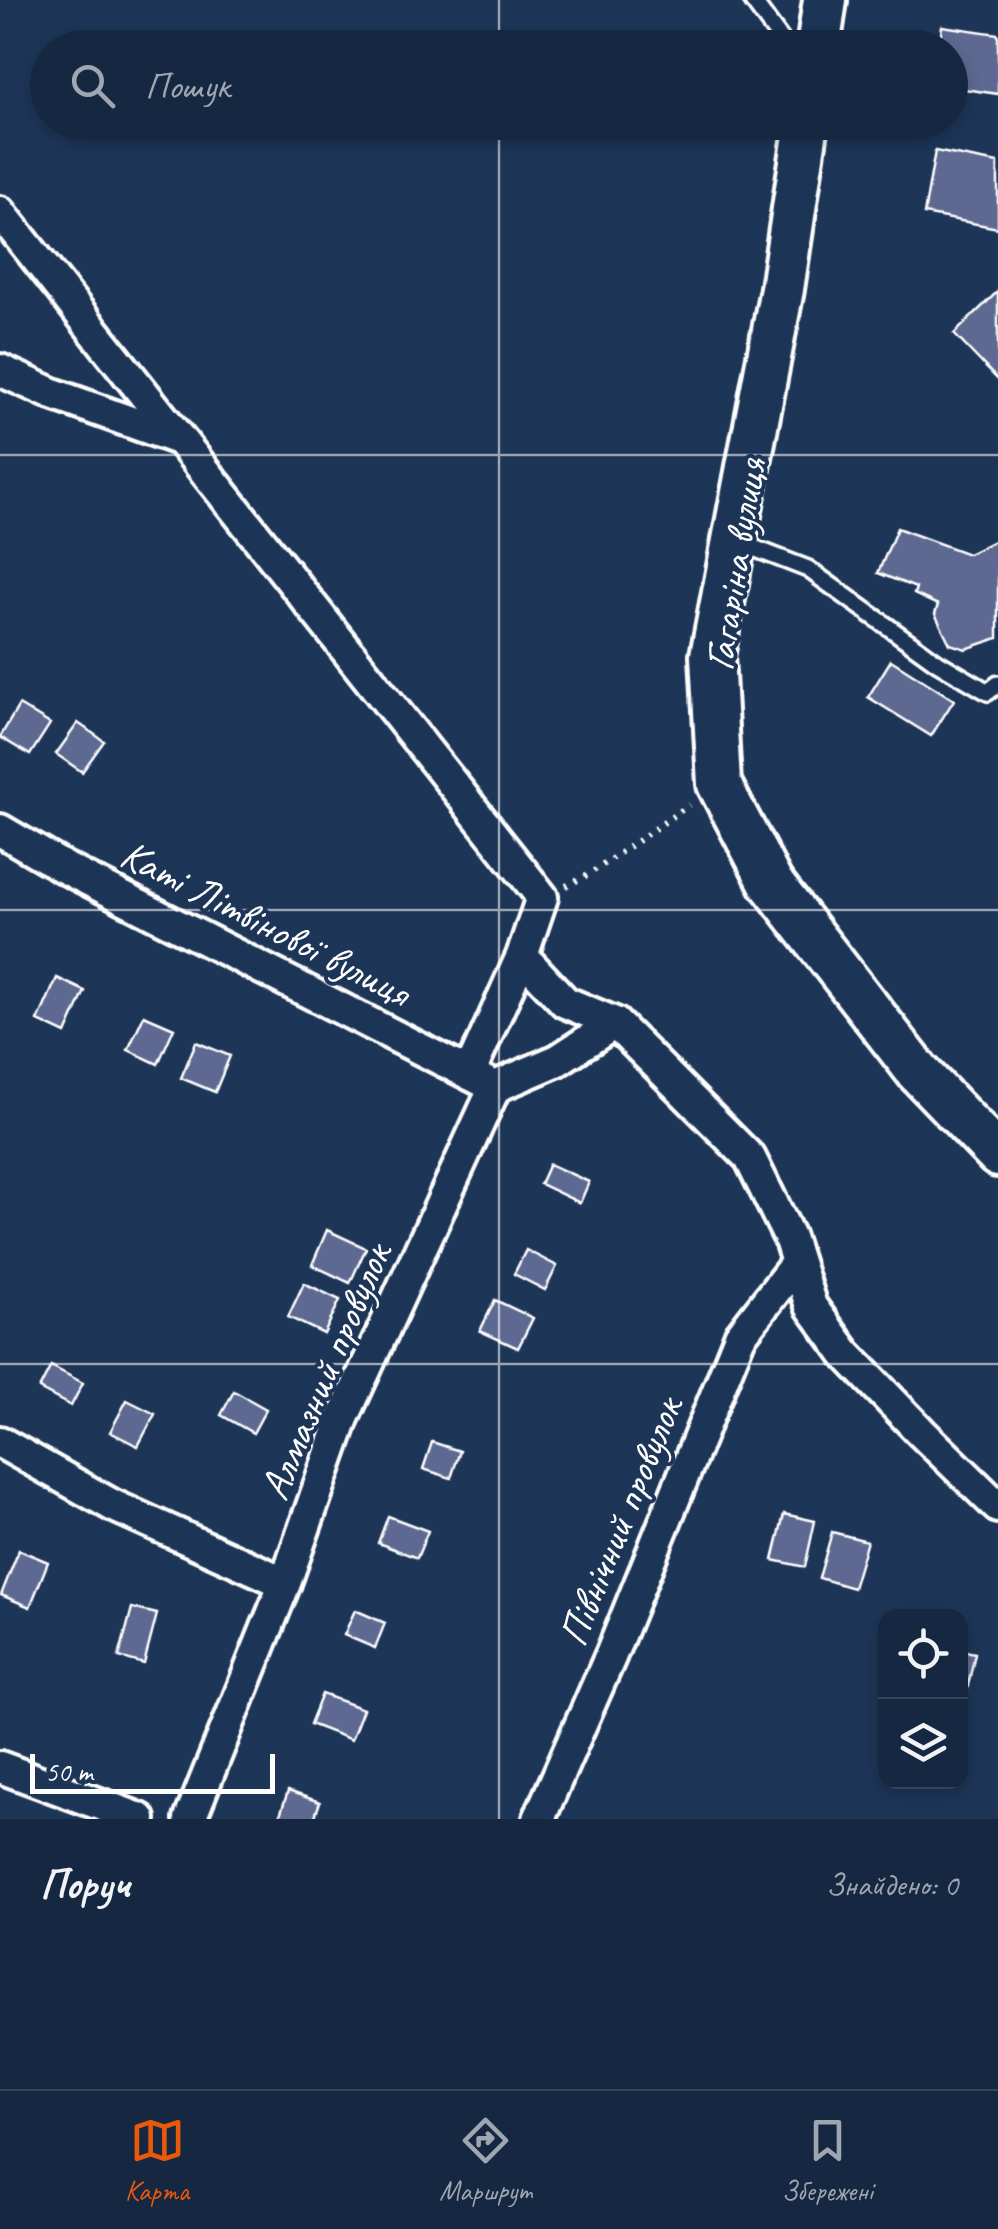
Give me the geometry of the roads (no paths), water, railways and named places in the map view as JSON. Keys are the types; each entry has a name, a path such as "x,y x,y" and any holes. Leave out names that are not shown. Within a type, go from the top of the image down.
{"main road":[{"path":"821,30 825,0"},
{"name":"Гагаріна вулиця","path":"804,140 782,289 712,656 720,784 771,883 918,1072 998,1155"}],"street":[{"path":"0,212 181,440"},
{"path":"0,370 53,394 181,440"},
{"name":"Алмазний провулок","path":"181,440 542,897 482,1080 343,1418 285,1583 190,1819"},
{"name":"Каті Літвінової вулиця","path":"0,830 482,1080"},
{"path":"522,956 565,1002 616,1023 750,1158 789,1237 811,1306 846,1354 998,1506"},
{"path":"482,1080 558,1060 616,1023"},
{"name":"Північний провулок","path":"539,1819 740,1336 796,1265"},
{"path":"0,1442 112,1505 285,1583"},
{"path":"0,1767 140,1819"}],"lane":[{"path":"752,0 774,30"},
{"path":"734,541 808,569 936,662 988,692 998,684"}]}
